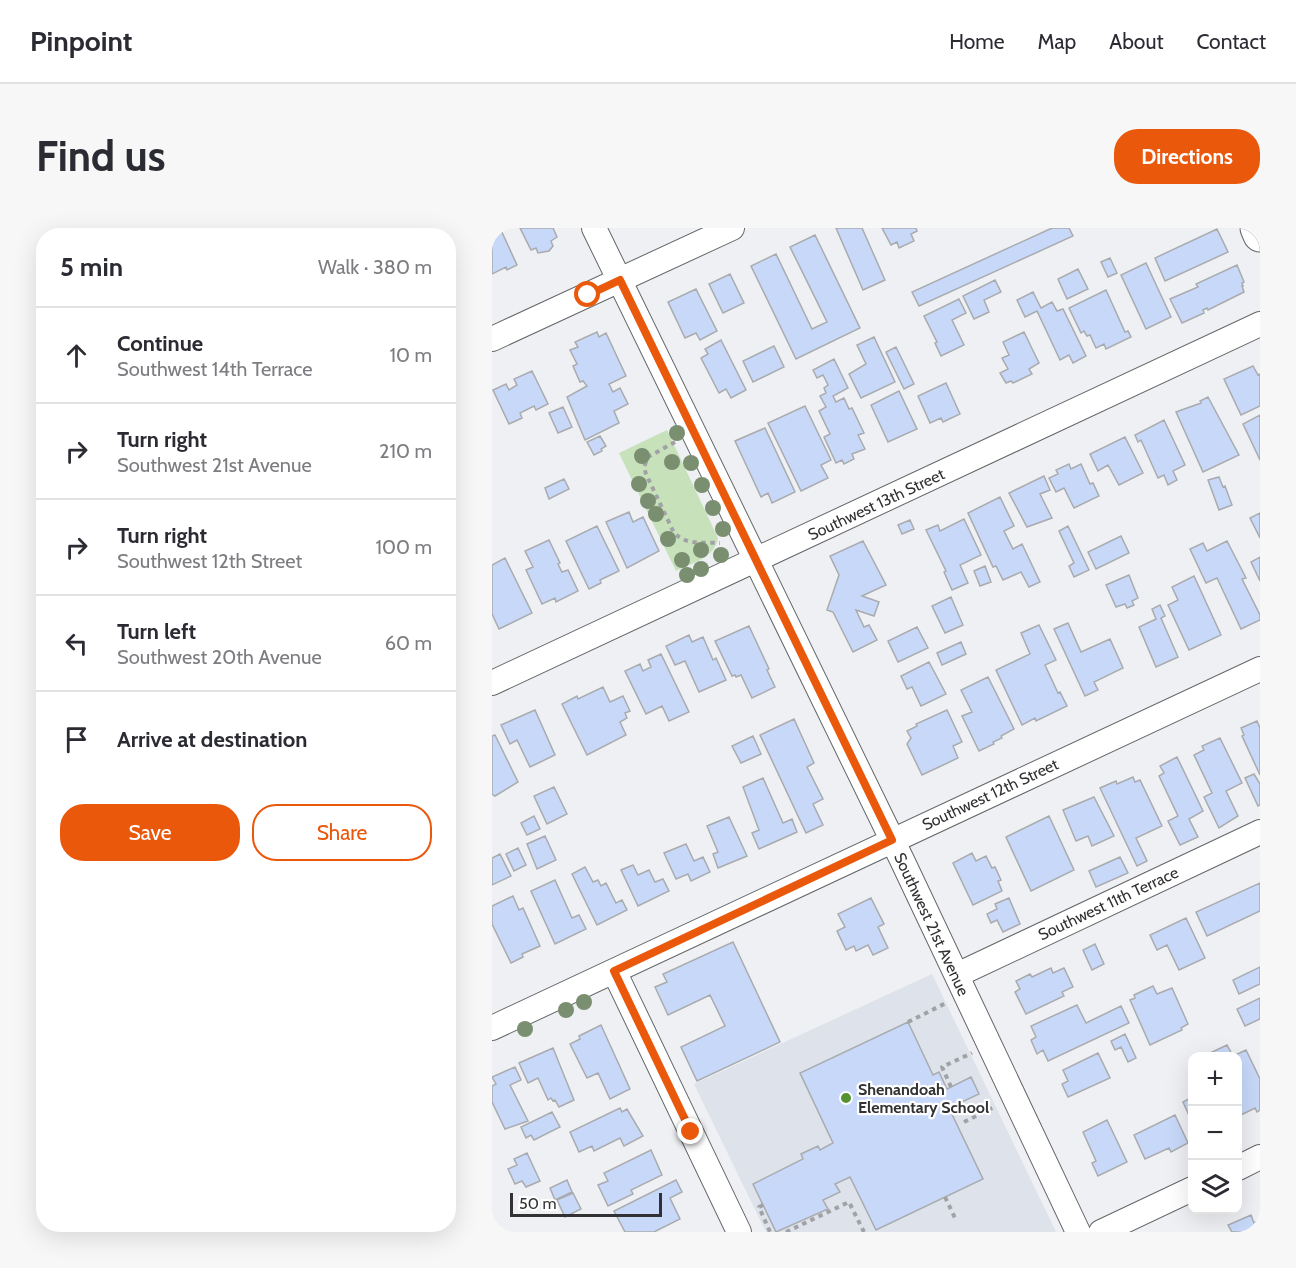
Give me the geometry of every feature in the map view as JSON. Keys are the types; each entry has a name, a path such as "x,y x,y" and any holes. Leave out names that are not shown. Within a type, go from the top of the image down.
{"main road":[{"path":"1257,228 1260,235"}],"street":[{"name":"Southwest 21st Avenue","path":"594,228 892,840 1078,1232"},
{"path":"492,339 732,228"},
{"name":"Southwest 13th Street","path":"492,683 1260,324"},
{"name":"Southwest 12th Street","path":"492,1028 1260,669"},
{"name":"Southwest 11th Terrace","path":"957,975 1260,832"},
{"path":"614,971 739,1232"},
{"path":"1242,1166 1260,1157"},
{"path":"1101,1232 1188,1191"}],"path":[{"path":"675,442 648,457 644,467 646,474 674,533 679,538 693,543 720,543"},
{"path":"908,1022 945,1003"},
{"path":"951,1087 942,1067 972,1053"},
{"path":"964,1122 996,1107"},
{"path":"945,1197 955,1218"},
{"path":"786,1232 849,1202 864,1232"},
{"path":"763,1205 759,1207 770,1232"}],"shaded area":[{"name":"Shenandoah Elementary School","path":"932,974 1056,1232 766,1232 694,1084"}],"green space":[{"path":"667,430 718,538 716,545 708,555 676,571 619,453"}],"building":[{"path":"492,228 500,228 517,265 507,270 506,267 492,274"},
{"path":"520,228 553,228 557,237 551,241 553,246 549,251 538,253 536,248 531,250"},
{"path":"836,228 862,228 885,280 863,290"},
{"path":"882,228 916,228 917,231 911,234 914,241 899,248 897,242 891,245"},
{"path":"1052,228 1069,228 1073,236 919,306 912,292"},
{"path":"1217,229 1228,252 1165,281 1155,258"},
{"path":"815,235 860,328 796,359 751,266 776,254 812,329 827,322 790,247"},
{"path":"1110,258 1117,273 1108,277 1101,262"},
{"path":"1146,263 1171,317 1146,329 1121,275"},
{"path":"1237,265 1244,282 1242,286 1244,292 1208,310 1207,308 1203,310 1204,313 1182,323 1170,299 1198,287 1196,284"},
{"path":"1078,269 1088,289 1067,299 1058,279"},
{"path":"730,274 744,303 723,313 709,284"},
{"path":"995,280 1001,292 984,300 989,312 974,319 963,296"},
{"path":"696,289 717,331 700,340 696,333 685,338 668,302"},
{"path":"1106,290 1125,332 1128,331 1131,337 1106,349 1104,344 1096,348 1090,335 1087,336 1084,331 1081,333 1069,308"},
{"path":"1033,292 1041,308 1052,302 1057,311 1063,309 1086,356 1073,363 1069,355 1060,360 1037,311 1025,317 1017,300"},
{"path":"959,299 966,313 952,320 964,345 941,356 924,316"},
{"path":"597,332 599,337 606,333 626,376 609,384 613,392 620,388 628,404 614,411 619,423 585,440 567,397 587,386 583,381 580,382 573,366 577,364 570,350 578,347 575,342"},
{"path":"1024,332 1039,363 1029,369 1032,374 1013,383 1011,381 1006,383 1000,373 1008,369 1002,358 1009,355 1003,342"},
{"path":"874,337 895,382 861,398 849,374 866,364 857,345"},
{"path":"721,340 746,390 731,398 726,389 719,393 701,358 708,354 705,349"},
{"path":"774,346 784,367 753,382 743,361"},
{"path":"896,347 914,384 904,389 886,352"},
{"path":"834,359 848,388 833,396 836,402 844,398 849,409 852,408 864,433 858,435 865,449 852,454 854,459 844,464 842,460 836,463 824,437 830,434 819,411 826,407 820,396 826,393 824,388 828,385 823,375 817,378 813,370"},
{"path":"1253,366 1258,375 1260,374 1260,406 1241,415 1224,379"},
{"path":"532,371 548,404 536,410 534,406 520,413 522,418 509,424 493,390 506,384 509,390 517,385 514,379"},
{"path":"946,383 960,414 943,422 941,418 930,423 918,396"},
{"path":"899,391 917,429 888,442 871,405"},
{"path":"1208,397 1239,455 1203,472 1176,412 1201,403 1200,401"},
{"path":"805,406 831,460 821,465 828,478 801,491 768,423"},
{"path":"563,407 572,427 558,433 549,413"},
{"path":"1260,415 1260,460 1243,424"},
{"path":"1164,420 1185,465 1173,471 1177,480 1168,485 1164,475 1158,478 1141,440 1138,442 1135,435"},
{"path":"765,428 795,492 772,503 768,493 761,497 735,441"},
{"path":"600,436 606,446 594,455 587,442"},
{"path":"1125,437 1143,473 1119,485 1108,465 1098,471 1090,454"},
{"path":"1069,464 1071,469 1081,464 1090,484 1093,483 1099,496 1074,508 1064,488 1056,492 1049,478 1058,474 1056,470"},
{"path":"1044,476 1050,490 1040,494 1052,518 1027,527 1009,493"},
{"path":"1219,477 1232,505 1219,510 1208,480"},
{"path":"564,479 569,489 549,499 545,488"},
{"path":"1000,497 1014,526 1004,531 1013,549 1022,544 1040,582 1029,587 1021,572 1003,580 996,566 993,567 968,513"},
{"path":"629,512 633,522 643,517 659,551 627,568 606,522"},
{"path":"1260,513 1260,538 1250,518"},
{"path":"964,519 981,555 960,565 968,583 952,590 944,572 946,571 926,530 938,525 940,531"},
{"path":"910,520 914,529 902,534 898,525"},
{"path":"597,526 619,571 600,580 601,583 589,589 566,541"},
{"path":"1068,526 1089,570 1074,577 1069,566 1074,563 1059,531"},
{"path":"1121,536 1129,553 1096,569 1088,552"},
{"path":"549,540 562,572 568,570 578,591 556,602 555,598 542,604 526,570 533,567 525,551"},
{"path":"863,541 886,585 862,596 879,602 874,616 856,610 864,627 869,625 877,640 853,652 833,612 827,610 839,575 830,556"},
{"path":"1227,541 1246,578 1242,579 1260,615 1260,620 1241,629 1217,578 1206,583 1190,549 1203,543 1207,551"},
{"path":"1260,557 1260,581 1251,562"},
{"path":"505,558 532,613 499,629 492,614 492,565"},
{"path":"985,566 991,582 980,586 974,571"},
{"path":"1129,575 1138,598 1132,601 1134,605 1127,608 1125,604 1116,607 1106,585"},
{"path":"1194,576 1221,635 1189,650 1168,605 1178,600 1172,587"},
{"path":"951,597 963,625 945,633 932,606"},
{"path":"1160,605 1165,616 1161,618 1178,657 1156,667 1139,627 1156,619 1152,609"},
{"path":"1068,623 1081,652 1110,639 1123,668 1094,682 1098,690 1085,696 1054,629"},
{"path":"1039,625 1056,660 1045,665 1067,706 1022,725 996,670 1030,654 1021,633"},
{"path":"749,626 775,687 752,698 741,675 732,676 715,641"},
{"path":"917,627 928,648 898,662 888,641"},
{"path":"689,635 692,642 703,637 713,660 716,658 726,680 699,692 685,661 675,665 666,646"},
{"path":"961,642 966,654 942,665 937,653"},
{"path":"661,654 689,712 669,721 662,706 646,714 625,671 640,664 643,671 651,667 648,660"},
{"path":"929,662 946,694 921,706 912,687 907,689 901,676"},
{"path":"988,677 1014,729 993,742 994,744 979,751 962,716 972,712 961,690"},
{"path":"603,687 610,702 623,696 630,711 625,713 627,718 620,722 626,735 587,755 562,704"},
{"path":"535,710 555,755 530,767 517,740 510,744 501,725"},
{"path":"947,710 962,742 953,746 958,758 922,775 907,744 911,738 907,731 917,726 916,724"},
{"path":"794,719 814,763 807,767 823,799 813,804 823,825 806,833 760,735"},
{"path":"1257,721 1260,728 1260,775 1242,736 1244,735 1241,728"},
{"path":"495,735 518,782 495,796 492,794 492,736"},
{"path":"753,736 761,754 741,763 732,746"},
{"path":"1220,738 1242,783 1226,791 1238,816 1219,828 1204,797 1212,793 1194,755 1204,750 1202,746"},
{"path":"1177,757 1203,811 1189,819 1198,837 1180,845 1168,821 1178,816 1159,776 1164,773 1160,766"},
{"path":"1254,774 1260,784 1260,805 1258,806 1245,778"},
{"path":"1133,777 1135,782 1140,780 1162,826 1136,838 1147,861 1137,866 1100,788"},
{"path":"763,778 783,823 792,819 797,832 759,849 752,833 759,830 743,787"},
{"path":"554,787 567,814 547,824 534,796"},
{"path":"1094,797 1114,836 1092,846 1088,836 1076,841 1063,810"},
{"path":"534,816 540,829 527,835 521,823"},
{"path":"1049,816 1074,870 1031,891 1006,837"},
{"path":"729,817 747,856 718,868 713,854 718,852 707,826"},
{"path":"545,836 556,860 537,869 527,844"},
{"path":"686,844 694,861 703,857 710,872 691,881 688,874 676,879 664,853"},
{"path":"518,848 526,865 514,871 506,854"},
{"path":"972,853 976,861 986,856 992,868 995,867 1001,880 998,881 1002,891 973,905 953,863"},
{"path":"500,854 511,876 492,885 492,858"},
{"path":"1120,857 1128,873 1096,887 1089,871"},
{"path":"633,865 638,875 649,870 655,882 663,879 669,891 638,906 621,870"},
{"path":"585,867 593,882 598,880 601,886 606,883 616,903 622,900 627,910 597,925 572,874"},
{"path":"555,880 572,918 579,915 586,929 555,944 531,891"},
{"path":"1260,883 1260,911 1207,936 1196,912"},
{"path":"513,896 519,910 523,908 540,946 522,954 523,957 511,963 492,924 492,906"},
{"path":"871,898 884,924 878,927 888,948 873,955 868,945 856,951 854,946 846,950 837,931 845,927 838,914"},
{"path":"1009,898 1020,924 1003,932 997,920 991,923 987,914 997,909 995,904"},
{"path":"1186,918 1205,958 1179,970 1167,945 1157,950 1150,935"},
{"path":"733,942 780,1042 697,1081 681,1047 725,1026 710,995 668,1015 655,987 667,982 663,974"},
{"path":"1095,944 1104,964 1092,970 1083,950"},
{"path":"1260,967 1260,984 1239,994 1233,980"},
{"path":"1051,968 1053,973 1064,968 1073,987 1062,992 1064,996 1026,1014 1015,992 1020,989 1016,981 1030,974 1032,977"},
{"path":"1153,986 1157,994 1172,988 1188,1024 1181,1028 1182,1030 1150,1045 1130,1000 1135,998 1134,995"},
{"path":"1260,998 1260,1019 1245,1026 1237,1009"},
{"path":"1077,1005 1086,1023 1121,1006 1129,1023 1048,1061 1043,1050 1037,1054 1031,1040 1036,1037 1031,1026"},
{"path":"908,1022 933,1075 939,1072 947,1089 971,1077 979,1094 949,1108 983,1179 876,1230 850,1177 835,1184 840,1192 823,1200 828,1209 776,1232 753,1184 803,1159 801,1154 818,1146 820,1150 833,1143 800,1073"},
{"path":"601,1025 630,1089 610,1099 598,1073 587,1078 570,1044 580,1039 579,1036"},
{"path":"1125,1034 1136,1058 1128,1062 1121,1047 1115,1050 1111,1041"},
{"path":"1227,1045 1231,1052 1212,1052"},
{"path":"553,1048 574,1100 559,1107 555,1100 551,1098 548,1100 538,1078 528,1083 519,1063"},
{"path":"1246,1050 1260,1079 1260,1110 1257,1112 1255,1108 1242,1114 1242,1052"},
{"path":"1098,1053 1110,1078 1068,1097 1062,1084 1068,1081 1063,1070"},
{"path":"515,1067 521,1080 510,1085 528,1121 505,1129 492,1102 492,1086 496,1084 492,1077"},
{"path":"1188,1099 1188,1113 1183,1102"},
{"path":"620,1108 622,1112 627,1109 643,1136 624,1146 620,1138 594,1151 592,1146 579,1152 570,1132"},
{"path":"552,1112 560,1127 534,1140 531,1135 526,1138 521,1127"},
{"path":"1175,1115 1188,1143 1171,1152 1169,1148 1145,1159 1134,1135"},
{"path":"1107,1120 1127,1162 1098,1176 1092,1163 1096,1161 1083,1132"},
{"path":"651,1150 662,1175 631,1190 633,1194 608,1206 598,1185 608,1181 604,1173"},
{"path":"527,1153 540,1181 526,1187 522,1181 515,1184 508,1169 517,1165 514,1159"},
{"path":"567,1180 572,1192 555,1200 550,1188"},
{"path":"676,1180 682,1192 670,1198 680,1219 654,1232 625,1232 614,1211"},
{"path":"573,1193 581,1209 565,1217 557,1200"},
{"path":"1251,1215 1254,1223 1260,1220 1260,1232 1232,1232 1228,1225"}],"place":[{"name":"Shenandoah Elementary School","path":"846,1098"}],"route":[{"path":"588,295 620,280 892,840 614,971 691,1132"}]}
